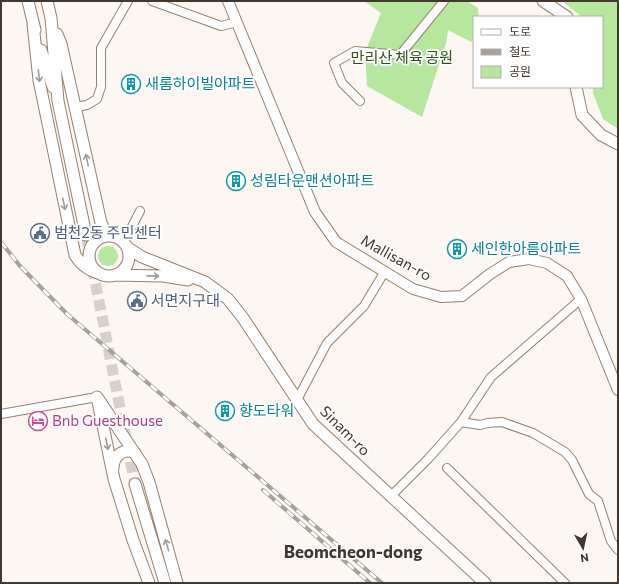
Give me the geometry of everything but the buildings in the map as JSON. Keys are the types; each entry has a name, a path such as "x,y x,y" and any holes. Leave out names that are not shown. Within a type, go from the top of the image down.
{"main road":[{"path":"28,1 33,24 58,101"},
{"path":"48,1 51,18 58,101 86,235"},
{"path":"543,1 566,16"},
{"path":"51,18 61,44 101,223 104,229 112,236"},
{"path":"33,24 39,80 75,255 80,264 88,269 107,276 163,276 205,282"},
{"path":"576,88 582,115 601,135 618,144"},
{"path":"101,274 95,271 89,260 90,247 99,238 112,236 118,238 142,258 205,282"},
{"path":"114,275 120,272 128,261 129,254 126,245"},
{"name":"Sinam-ro","path":"205,282 228,299 236,308 314,424 485,583"},
{"path":"97,397 142,464 149,482 177,583"},
{"path":"97,397 114,479 133,540 149,583"},
{"path":"114,479 112,466 114,459 118,455 125,452 132,451 135,453"},
{"path":"135,484 164,583"}],"street":[{"path":"75,107 87,105 97,99 100,87 101,48 128,1"},
{"path":"152,1 221,26 237,22"},
{"name":"Mallisan-ro","path":"228,1 315,212 336,242 413,289 441,297 462,296 508,262 529,259 547,263 567,276 581,299 618,390"},
{"path":"360,101 342,83 334,63 355,51 400,55 444,1"},
{"path":"126,245 140,211"},
{"path":"297,400 327,343 364,306 385,271"},
{"path":"391,496 428,459 461,422 491,376 581,299"},
{"path":"1,414 97,397"},
{"path":"461,422 480,426 488,423 502,422 533,433 565,452 572,460 589,494 598,501 611,541 618,550"},
{"path":"447,468 566,583"}],"green space":[{"name":"만리산 체육 공원","path":"364,1 467,1 478,8 479,16 473,16 473,41 471,42 448,30 446,43 422,117 367,86 365,52 381,13"},
{"path":"562,1 618,1 618,129 603,119 593,93 593,88 603,88 603,16 581,16"},
{"path":"108,246 115,249 118,256 115,263 108,266 101,263 98,256 101,249"}],"tunnel":[{"path":"86,235 135,484"}],"railway":[{"path":"1,242 20,266 67,314 382,583"},
{"path":"263,490 370,583"}],"place":[{"name":"새롬하이빌아파트","path":"131,84"},
{"name":"성림타운맨션아파트","path":"236,181"},
{"name":"범천2동 주민센터","path":"40,233"},
{"name":"세인한아름아파트","path":"457,249"},
{"name":"서면지구대","path":"137,301"},
{"name":"향도타워","path":"225,411"},
{"name":"Bnb Guesthouse","path":"38,421"}],"district":[{"name":"Beomcheon-dong","path":"353,552"}]}
